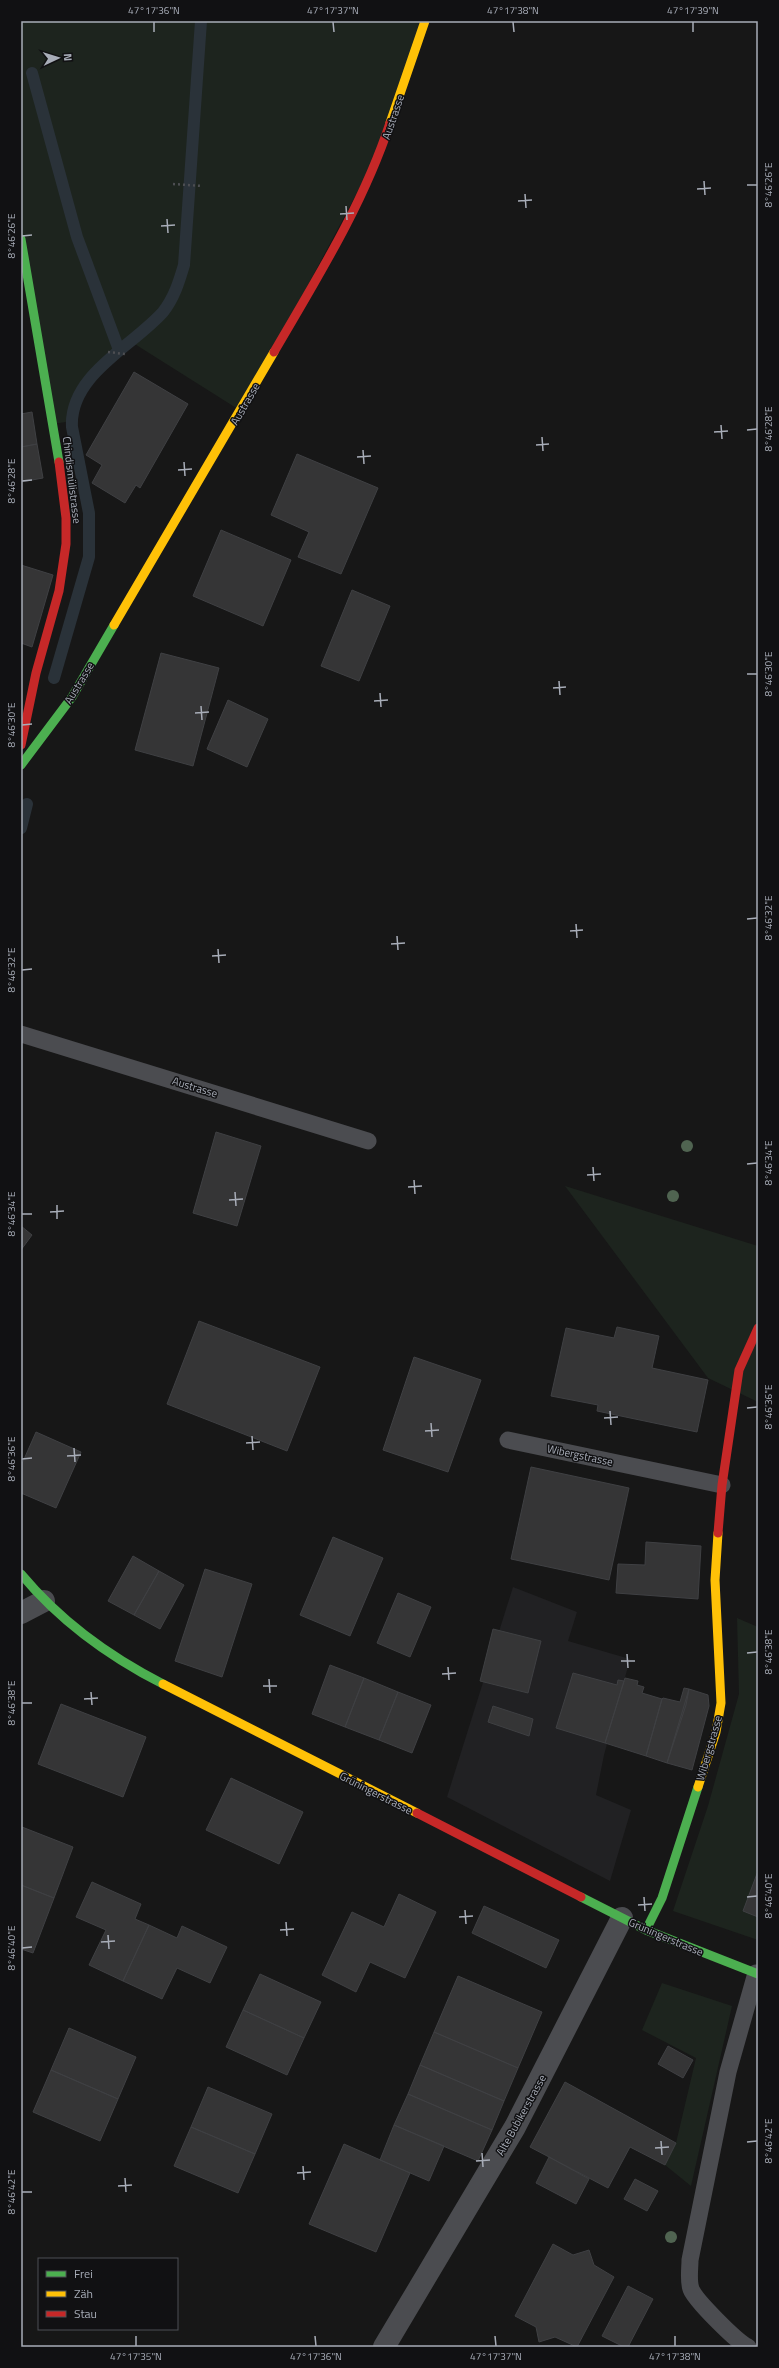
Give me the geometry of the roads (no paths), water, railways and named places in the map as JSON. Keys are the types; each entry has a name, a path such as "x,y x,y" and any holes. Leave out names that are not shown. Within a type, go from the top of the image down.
{"street":[{"name":"Austrasse","path":"21,765 41,741 72,697 328,260 358,202 384,142 424,21"},
{"name":"Chindismülistrasse","path":"21,239 60,465 66,518 66,544 59,590 36,673 21,746"},
{"name":"Wibergstrasse","path":"646,1930 662,1898 716,1732 720,1710 715,1580 722,1485 739,1370 758,1328"},
{"name":"Grüningerstrasse","path":"21,1574 44,1601 69,1626 98,1648 124,1664 646,1930 757,1973"},
{"path":"21,1613 44,1601"},
{"name":"Alte Bubikerstrasse","path":"384,2347 515,2127 622,1918"}],"lane":[{"name":"Austrasse","path":"21,1034 368,1141"},
{"name":"Wibergstrasse","path":"508,1440 722,1485"},
{"name":"Grüningerstrasse","path":"748,2347 741,2344 712,2314 691,2288 690,2260 728,2072 757,1973"}],"waterway":[{"path":"54,678 89,557 89,513 72,427 74,409 81,392 92,377 105,363 163,312 167,307 180,278 184,265 201,21"},
{"path":"32,73 77,237 119,350"},
{"path":"21,828 27,804"}]}
